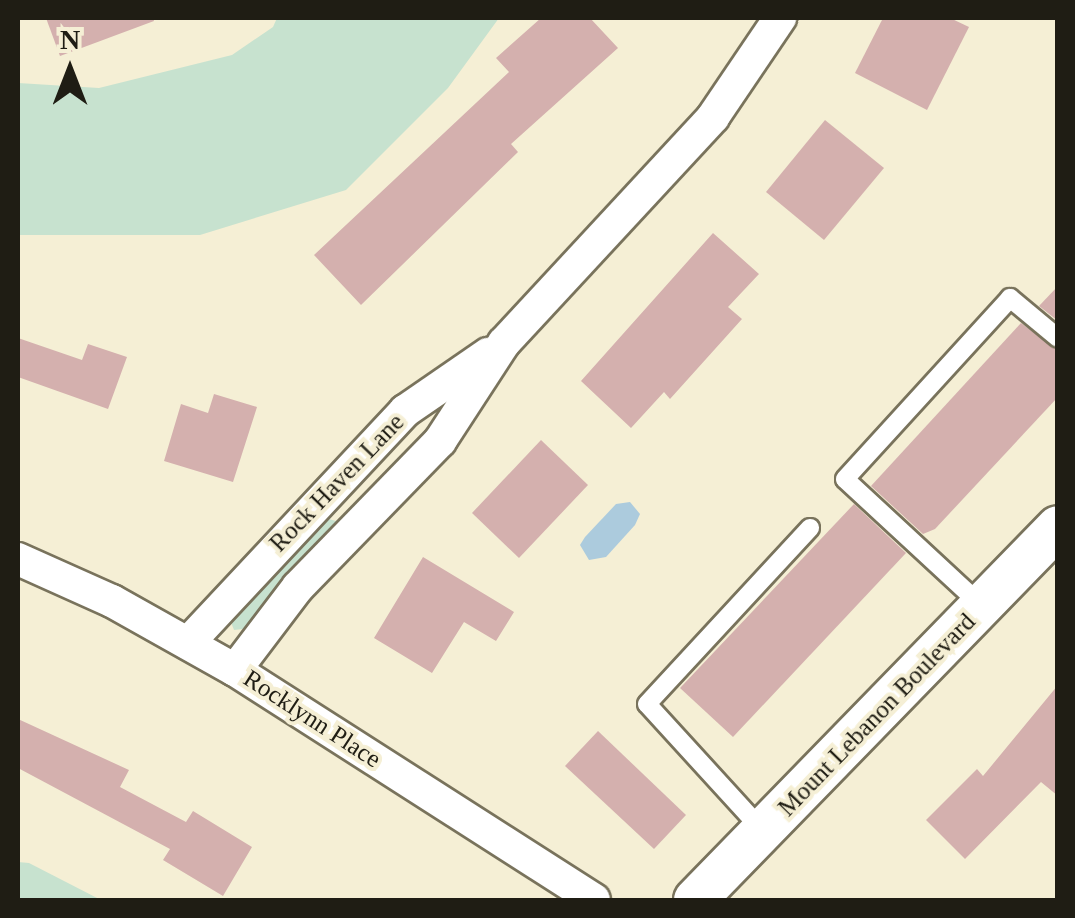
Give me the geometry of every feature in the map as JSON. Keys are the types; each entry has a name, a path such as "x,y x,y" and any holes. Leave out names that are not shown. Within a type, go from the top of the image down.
{"street":[{"name":"Rock Haven Lane","path":"235,670 298,588 440,441 504,342 713,117 780,18"},
{"name":"Rock Haven Lane","path":"188,643 405,411 504,342"},
{"path":"345,473 378,505"},
{"name":"Mount Lebanon Boulevard","path":"695,900 1058,527"},
{"name":"Rocklynn Place","path":"18,559 235,670 594,900"}],"lane":[{"path":"982,606 845,479 1010,298 1058,338"},
{"path":"764,832 647,704 810,528"}],"green space":[{"path":"277,18 499,18 448,88 346,190 200,235 18,235 18,83 99,88 232,55 273,27"},
{"path":"321,517 336,521 336,531 243,629 234,630 229,617"},
{"path":"18,862 29,863 101,900 18,900"}],"water":[{"path":"630,502 640,514 635,525 606,557 589,560 580,545 585,537 616,504"}],"building":[{"path":"46,18 153,18 154,21 60,56"},
{"path":"541,18 590,18 618,48 511,144 518,152 361,305 314,255 509,72 496,58"},
{"path":"883,18 950,18 969,27 927,110 855,73"},
{"path":"825,120 884,168 824,240 766,192"},
{"path":"713,233 759,274 728,307 742,319 670,399 664,392 631,428 581,381"},
{"path":"1058,286 1058,321 1039,306"},
{"path":"1021,323 1058,350 1058,397 935,529 923,534 871,486"},
{"path":"18,338 82,360 88,344 127,357 108,409 18,377"},
{"path":"214,394 257,407 233,482 164,461 181,404 208,413"},
{"path":"541,440 588,485 519,558 472,513"},
{"path":"854,504 906,553 733,737 680,688"},
{"path":"423,557 514,612 496,641 464,622 432,673 374,638"},
{"path":"1058,685 1058,796 1041,782 965,859 926,820 977,769 983,776"},
{"path":"18,719 129,770 120,787 186,822 193,811 252,847 223,896 163,860 170,849 18,768"},
{"path":"598,731 686,815 654,849 565,766"}]}
